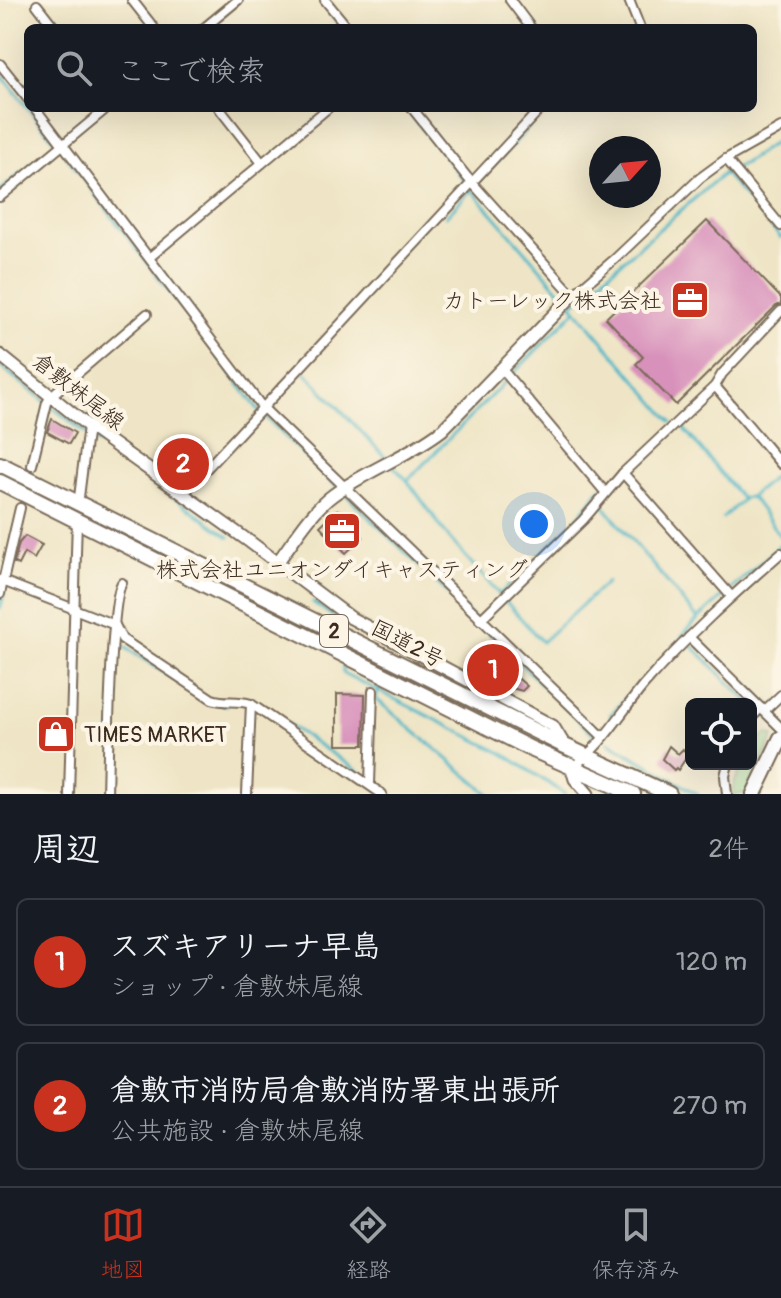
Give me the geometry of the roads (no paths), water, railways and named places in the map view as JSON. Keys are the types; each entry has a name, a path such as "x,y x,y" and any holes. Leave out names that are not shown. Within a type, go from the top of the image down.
{"highway":[{"name":"国道2号","path":"0,464 587,757 669,794"},
{"name":"国道2号","path":"0,482 572,767 633,794"},
{"path":"754,794 781,738"}],"main road":[{"path":"277,563 332,496 442,430 573,295"},
{"name":"倉敷妹尾線","path":"0,355 48,403 183,494 351,618 553,726 565,746 575,779 588,794"}],"street":[{"path":"132,0 151,24"},
{"path":"209,24 238,0"},
{"path":"325,0 345,24"},
{"path":"510,0 528,24"},
{"path":"629,0 638,24"},
{"path":"37,5 52,24"},
{"path":"0,64 24,94"},
{"path":"38,112 150,257 261,409 602,736"},
{"path":"0,197 102,112"},
{"path":"222,112 262,163"},
{"path":"150,257 323,112"},
{"path":"415,112 473,185 573,295 700,178 726,159 781,128"},
{"path":"183,494 537,112"},
{"path":"726,159 781,226"},
{"path":"480,620 583,520 602,490 715,386 722,374 781,311"},
{"path":"32,465 48,403 147,314"},
{"path":"508,376 602,490"},
{"path":"715,386 781,464"},
{"path":"69,794 77,520 87,431"},
{"path":"623,473 730,594"},
{"path":"20,508 2,585 115,625 122,639 212,699 223,703 247,703 372,784 382,794"},
{"path":"572,767 587,757 602,736 730,594 781,553"},
{"path":"107,794 117,590 122,583"},
{"path":"689,637 781,728"},
{"path":"372,784 373,691"},
{"path":"757,714 781,695"},
{"path":"247,703 247,794"},
{"path":"726,770 727,794"}],"waterway":[{"path":"320,0 339,24"},
{"path":"0,72 24,103"},
{"path":"31,112 58,145"},
{"path":"409,112 566,298"},
{"path":"476,184 543,112"},
{"path":"724,173 781,138"},
{"path":"0,191 57,144"},
{"path":"65,154 261,413 338,488"},
{"path":"572,305 724,173 781,238"},
{"path":"446,216 471,190"},
{"path":"571,304 672,422"},
{"path":"408,480 577,309"},
{"path":"0,366 92,438 229,537"},
{"path":"303,370 387,459"},
{"path":"681,425 741,498 753,499 781,537"},
{"path":"392,465 407,480 450,539 542,642 607,582"},
{"path":"750,497 780,472"},
{"path":"499,595 575,521 601,488"},
{"path":"344,493 595,736"},
{"path":"723,518 743,499"},
{"path":"602,504 698,619 682,636"},
{"path":"777,551 781,544"},
{"path":"698,619 776,549"},
{"path":"0,608 4,594"},
{"path":"313,602 342,623"},
{"path":"117,637 117,642 197,694"},
{"path":"610,715 683,637"},
{"path":"112,734 117,642"},
{"path":"692,646 745,698"},
{"path":"343,666 343,673 504,754 565,794"},
{"path":"379,689 376,699 489,794"},
{"path":"210,702 226,705"},
{"path":"772,712 781,720"},
{"path":"283,721 367,777"},
{"path":"608,742 698,794"},
{"path":"373,782 388,794"}],"place":[{"name":"カトーレック株式会社","path":"690,300"},
{"name":"倉敷市消防局倉敷消防署東出張所","path":"183,464"},
{"name":"株式会社ユニオンダイキャスティング","path":"342,531"},
{"name":"スズキアリーナ早島","path":"493,670"},
{"name":"TIMES MARKET","path":"56,734"}]}
